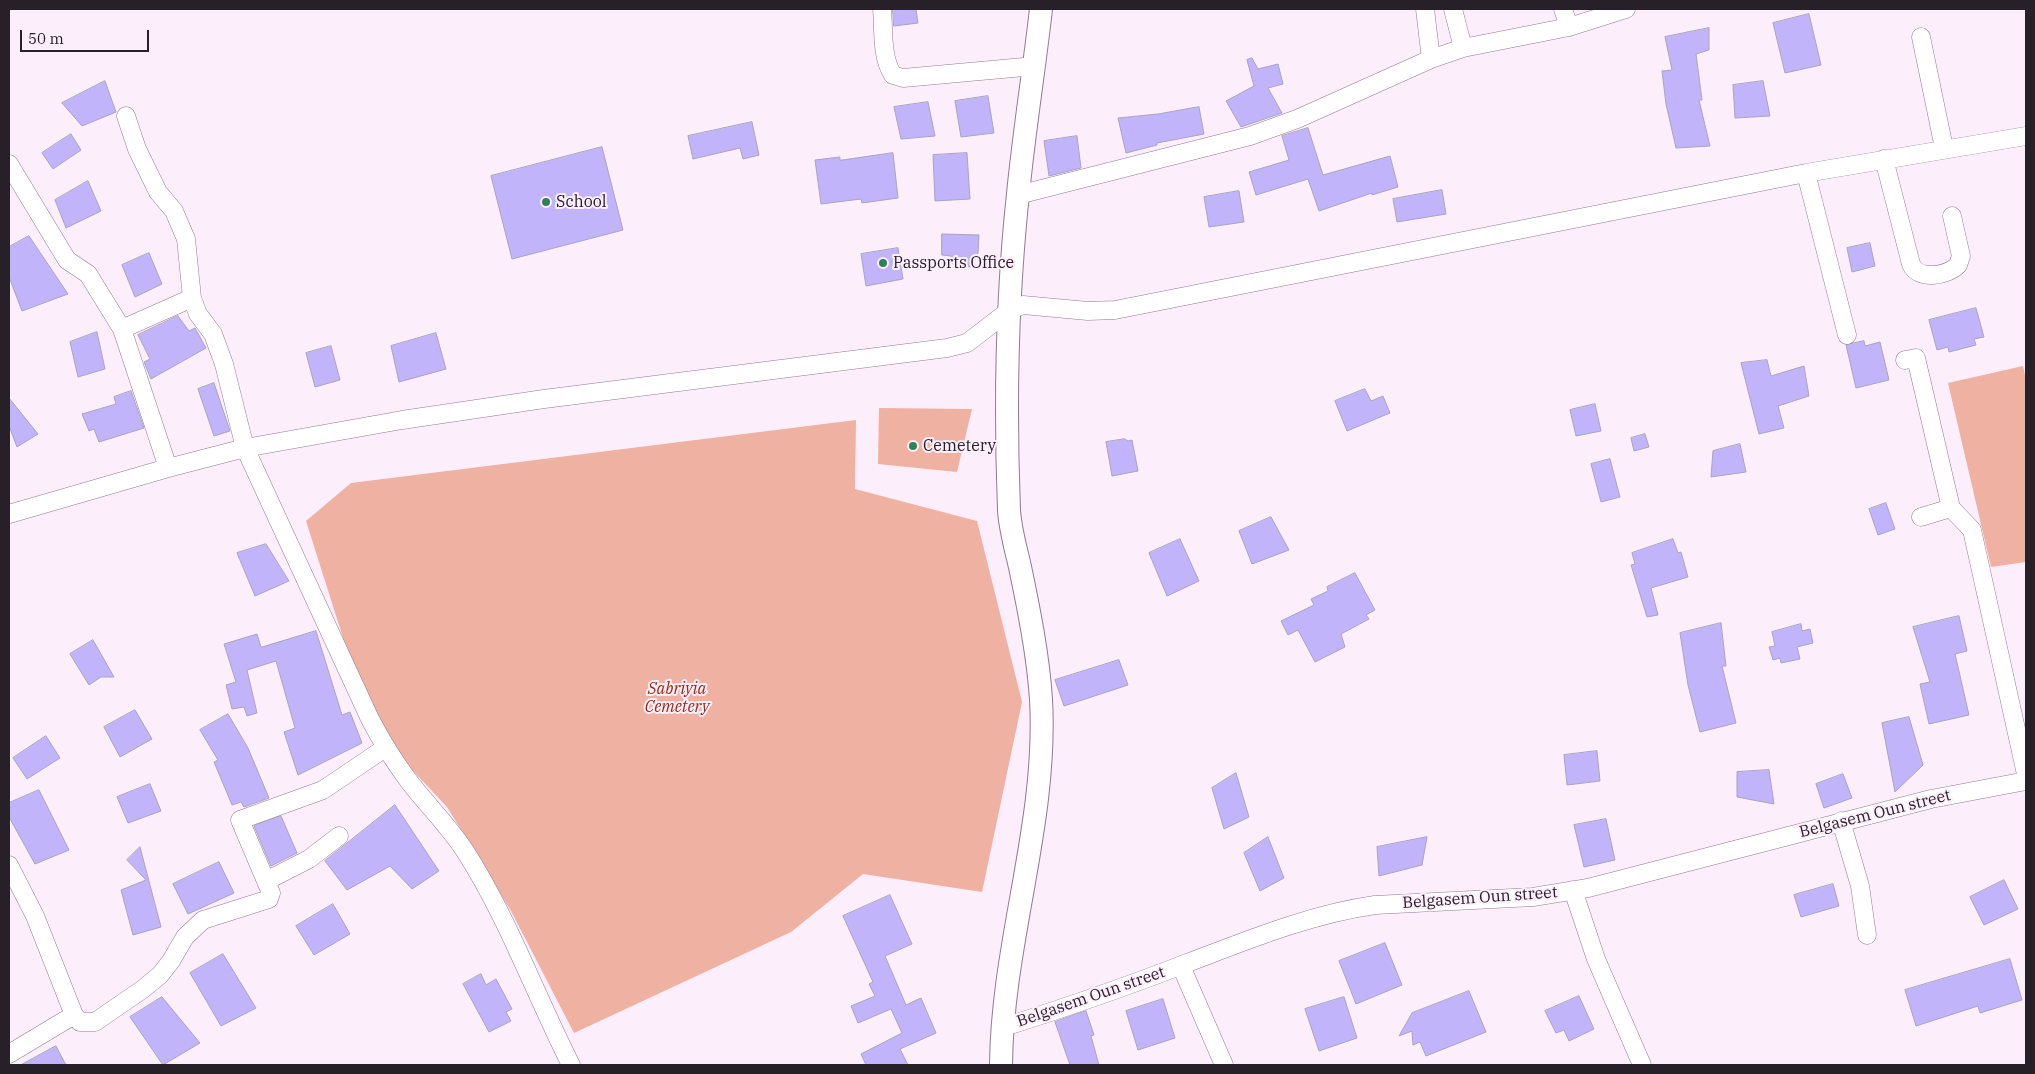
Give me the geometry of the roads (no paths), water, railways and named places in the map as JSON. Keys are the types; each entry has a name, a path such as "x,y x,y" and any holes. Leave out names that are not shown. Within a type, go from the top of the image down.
{"street":[{"path":"882,9 886,56 888,66 893,75 903,78 1034,66"},
{"path":"1001,1065 1001,1028 1008,966 1032,828 1040,759 1041,699 1033,637 1009,513 1010,310 1018,195 1040,9"},
{"path":"1424,9 1431,59"},
{"path":"1453,9 1463,48"},
{"path":"1564,9 1569,27"},
{"path":"1018,195 1250,136 1306,115 1431,59 1463,48 1569,27 1626,9"},
{"path":"1921,38 1944,148"},
{"path":"126,116 137,149 158,192 174,211 186,239 192,298 198,314 213,334 224,364 245,448 385,748 409,782 440,816 481,879 522,958 571,1065"},
{"path":"9,514 245,448 402,420 544,399 947,348 966,343 1010,310 1023,305 1088,311 1115,310 1806,172 2026,136"},
{"path":"1884,159 1911,264 1916,273 1926,276 1951,270 1958,265 1961,256 1952,216"},
{"path":"9,164 67,260 88,274 122,329 168,468"},
{"path":"1806,172 1847,335"},
{"path":"122,329 192,298"},
{"path":"1905,360 1916,358 1951,508 1972,530 2026,774"},
{"path":"1921,518 1951,508"},
{"path":"9,865 35,916 74,1014 80,1022 95,1022 160,975 185,937 198,924 204,920 269,899 271,893 240,820 323,790 385,748"},
{"name":"Belgasem Oun street","path":"1001,1028 1079,1003 1254,939 1350,909 1376,905 1533,897 1573,890 1931,799 2026,781"},
{"path":"1842,822 1860,886 1867,935"},
{"path":"266,881 309,859 339,836"},
{"path":"1573,890 1596,959 1642,1065"},
{"path":"1181,966 1224,1065"},
{"path":"9,1054 74,1014"}],"place":[{"name":"School","path":"546,202"},
{"name":"Passports Office","path":"883,263"},
{"name":"Cemetery","path":"913,446"}],"park label":[{"name":"Sabriyia Cemetery","path":"677,698"}]}
